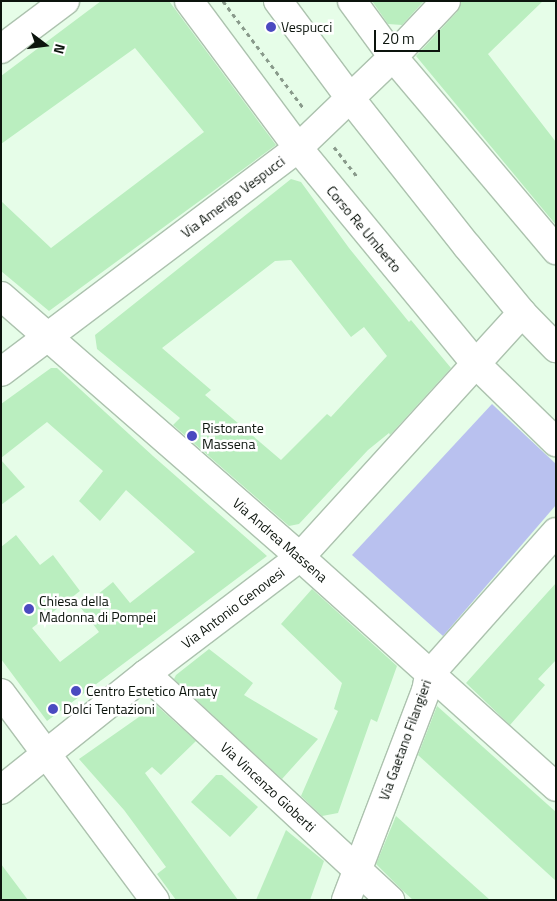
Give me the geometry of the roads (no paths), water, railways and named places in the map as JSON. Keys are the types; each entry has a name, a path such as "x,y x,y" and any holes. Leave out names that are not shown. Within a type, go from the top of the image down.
{"street":[{"path":"1,49 65,1"},
{"name":"Corso Re Umberto","path":"189,1 298,148 476,364 556,442"},
{"path":"278,1 350,98 522,313 554,344"},
{"path":"352,1 393,57 556,250"},
{"name":"Via Amerigo Vespucci","path":"1,372 298,148 393,57 446,1"},
{"name":"Via Andrea Massena","path":"1,296 300,557 429,675 556,787"},
{"name":"Via Antonio Genovesi","path":"1,790 146,674 300,557 522,313"},
{"name":"Via Gaetano Filangieri","path":"346,900 426,691 429,675 556,532"},
{"name":"Via Vincenzo Gioberti","path":"146,674 390,900"},
{"path":"1,693 155,900"}],"place":[{"name":"Vespucci","path":"271,27"},
{"name":"Ristorante Massena","path":"192,436"},
{"name":"Chiesa della Madonna di Pompei","path":"29,609"},
{"name":"Centro Estetico Amaty","path":"76,691"},
{"name":"Dolci Tentazioni","path":"53,709"}]}
